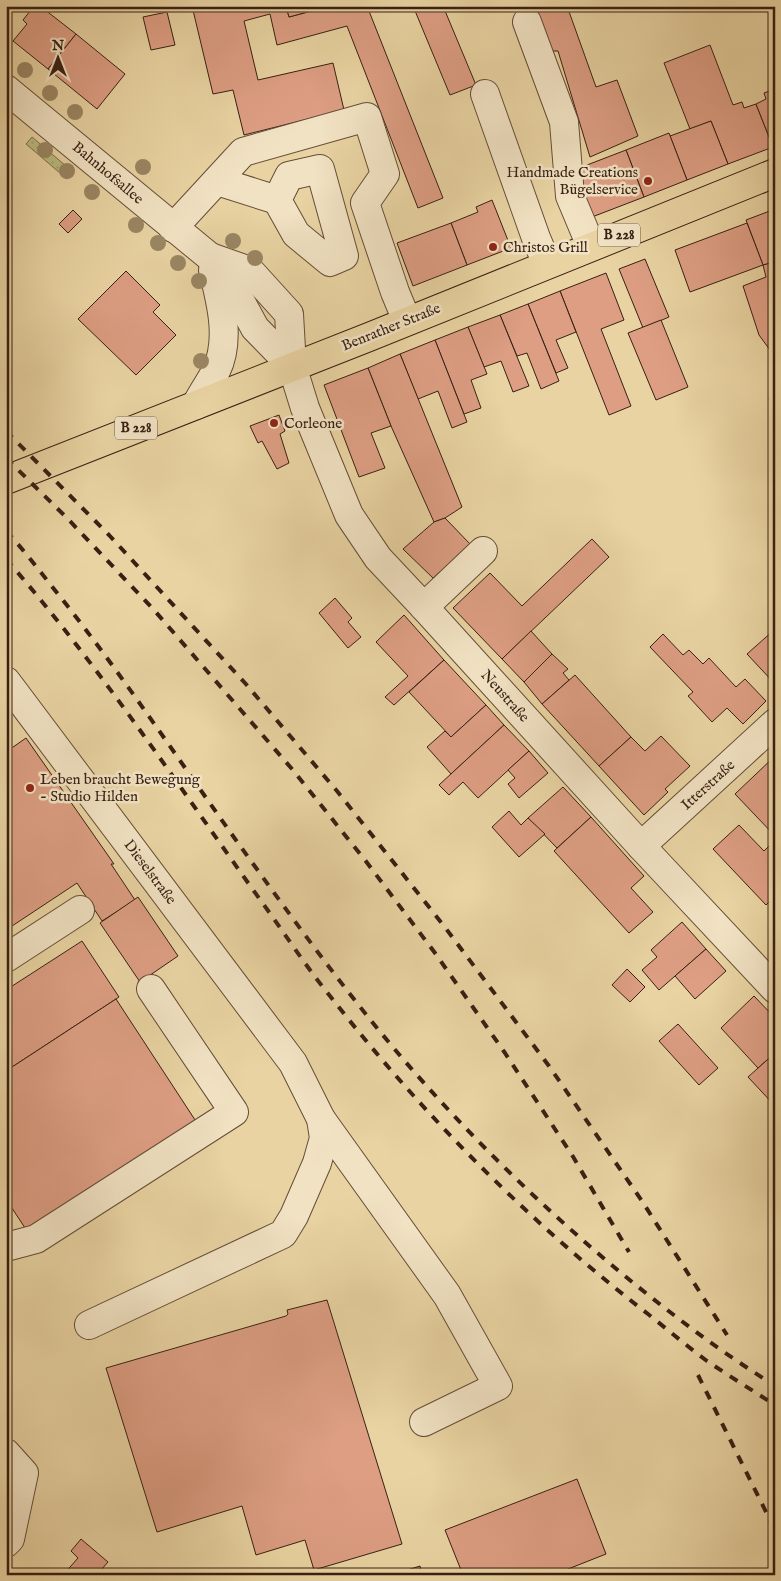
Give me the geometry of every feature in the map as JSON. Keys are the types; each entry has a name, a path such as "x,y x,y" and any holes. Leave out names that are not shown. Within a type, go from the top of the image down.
{"main road":[{"name":"Benrather Straße","path":"6,480 775,172"}],"street":[{"path":"527,22 564,122 570,196 591,246"},
{"name":"Bahnhofsallee","path":"6,89 210,257 250,270 289,314 292,366"},
{"path":"485,94 547,264"},
{"path":"173,228 244,152 367,117 386,174 365,203 395,292 407,321"},
{"path":"217,181 277,200"},
{"path":"196,405 217,369 224,341 221,302 210,257"},
{"name":"Neustraße","path":"292,366 307,413 349,515 378,558 641,846 775,989"},
{"path":"424,607 483,551"},
{"name":"Dieselstraße","path":"6,680 293,1063 321,1119"},
{"name":"Itterstraße","path":"641,846 775,723"},
{"path":"6,958 80,910"},
{"path":"6,1247 36,1239 234,1112 151,989"},
{"path":"89,1325 283,1234 294,1216 317,1162 324,1138 321,1119"},
{"path":"321,1119 446,1295 498,1386 424,1422"},
{"path":"6,1453 24,1474 10,1539 6,1543"}],"green space":[{"path":"32,137 73,172 67,179 26,144"}],"building":[{"path":"34,6 40,6 76,34 48,69 13,41 27,24 23,20"},
{"path":"192,6 286,6 289,17 330,6 367,6 443,198 418,208 347,26 277,45 270,14 244,21 258,80 333,63 344,110 244,135 233,90 213,94"},
{"path":"286,6 330,6 289,17"},
{"path":"413,6 443,6 476,85 450,95"},
{"path":"535,6 567,6 596,87 617,80 638,136 590,157 558,51 551,51"},
{"path":"167,12 175,45 151,50 143,17"},
{"path":"76,34 125,74 97,109 48,69"},
{"path":"710,45 733,105 742,102 744,108 756,104 773,147 728,164 711,121 690,129 664,63"},
{"path":"775,89 775,146 773,147 756,104 766,99 764,93"},
{"path":"711,121 728,164 687,180 670,136"},
{"path":"669,133 687,180 644,197 626,150"},
{"path":"626,150 644,197 592,217 574,170"},
{"path":"492,200 511,248 467,265 451,223 478,212 476,207"},
{"path":"775,209 775,262 763,265 746,220"},
{"path":"73,210 82,219 68,233 59,224"},
{"path":"451,223 467,265 413,286 397,243"},
{"path":"747,223 763,265 690,292 675,250"},
{"path":"645,259 669,317 643,328 619,269"},
{"path":"771,263 775,268 775,348 770,350 759,335 743,286 766,277 763,265"},
{"path":"126,271 160,305 153,312 176,335 136,375 78,319"},
{"path":"606,273 624,320 601,329 631,406 609,415 560,291"},
{"path":"560,291 576,332 556,340 568,368 556,373 528,304"},
{"path":"528,304 559,381 541,389 527,353 517,356 500,315"},
{"path":"500,315 529,386 513,392 501,361 484,367 468,327"},
{"path":"661,320 688,387 656,400 628,333"},
{"path":"468,327 487,374 471,380 481,408 464,414 435,340"},
{"path":"435,340 467,422 452,428 438,391 418,399 400,354"},
{"path":"400,354 462,507 445,518 434,522 391,426 368,368"},
{"path":"368,368 391,426 371,433 385,468 359,477 324,385"},
{"path":"775,379 775,406 769,400"},
{"path":"279,415 285,431 280,434 289,463 277,469 262,441 258,443 250,426"},
{"path":"445,518 471,545 433,578 403,549 434,522"},
{"path":"592,539 609,557 502,659 453,608 490,573 522,606"},
{"path":"335,598 352,618 348,622 361,637 348,648 319,613"},
{"path":"404,615 444,660 394,705 385,697 408,676 376,642"},
{"path":"531,631 552,654 524,682 502,659"},
{"path":"775,631 775,684 747,654"},
{"path":"663,634 683,655 689,650 703,664 709,658 736,687 745,679 766,701 743,724 727,708 712,722 688,696 693,692 650,647"},
{"path":"552,654 568,669 563,673 569,680 542,704 524,682"},
{"path":"444,660 486,705 451,737 409,692"},
{"path":"575,675 631,737 599,766 542,704"},
{"path":"486,705 504,725 451,774 427,747 445,731 451,737"},
{"path":"504,725 529,751 478,798 463,782 449,795 439,785"},
{"path":"661,736 690,766 665,789 668,792 644,815 599,766 631,737 645,751"},
{"path":"26,738 114,864 111,864 135,900 102,921 77,883 6,930 6,752"},
{"path":"529,751 548,773 519,798 508,784 515,778 508,770"},
{"path":"775,756 775,836 735,794"},
{"path":"563,787 591,817 557,848 528,818"},
{"path":"509,811 521,825 528,818 545,834 519,857 492,827"},
{"path":"591,817 644,876 631,888 653,912 629,933 554,851"},
{"path":"739,825 764,851 775,840 775,896 766,905 713,849"},
{"path":"138,897 178,956 140,982 100,923"},
{"path":"682,922 706,949 659,990 642,970 657,957 651,950"},
{"path":"82,941 119,997 6,1071 6,990"},
{"path":"706,949 726,971 695,999 675,976"},
{"path":"627,969 645,987 630,1002 612,985"},
{"path":"754,996 775,1018 775,1053 758,1068 721,1028"},
{"path":"116,999 199,1126 29,1234 6,1199 6,1071"},
{"path":"678,1024 718,1068 699,1085 659,1041"},
{"path":"775,1053 775,1106 748,1077"},
{"path":"327,1300 402,1544 314,1570 305,1540 256,1555 242,1506 157,1532 106,1368 286,1316 288,1314 287,1310"},
{"path":"577,1479 606,1554 553,1575 463,1575 445,1530"},
{"path":"81,1539 108,1562 101,1570 106,1575 63,1575 78,1558 71,1551"},
{"path":"420,1566 422,1575 392,1575"}],"railway":[{"path":"6,431 109,535 245,683 337,791 444,926 549,1066 642,1201 727,1335"},
{"path":"6,458 67,518 154,610 292,769 365,860 435,953 505,1053 572,1155 629,1252"},
{"path":"6,531 20,546 110,662 326,963 397,1052 432,1092 505,1168 583,1241 715,1346 775,1386"},
{"path":"6,559 42,601 109,688 314,975 365,1040 440,1125 520,1204 604,1279 715,1367 775,1405"},
{"path":"698,1375 775,1530"}],"place":[{"name":"Handmade Creations Bügelservice","path":"648,181"},
{"name":"Christos Grill","path":"493,247"},
{"name":"Corleone","path":"274,423"},
{"name":"Leben braucht Bewegung - Studio Hilden","path":"30,788"}]}
